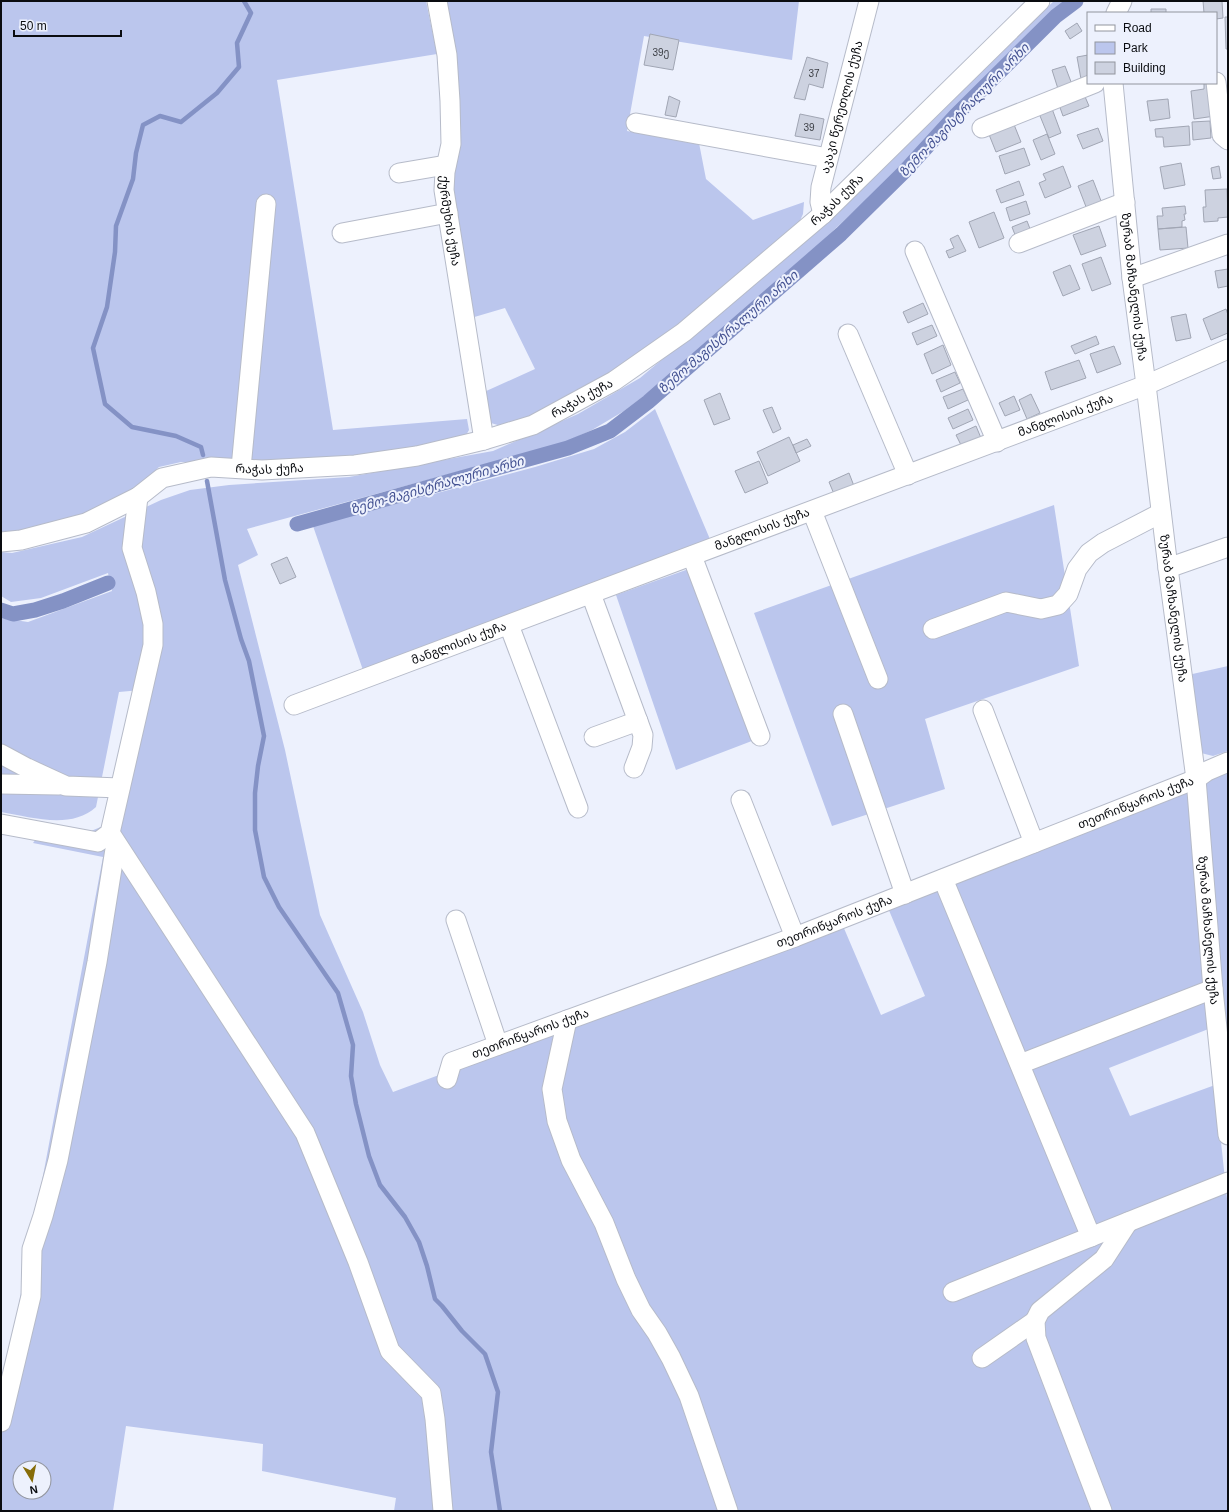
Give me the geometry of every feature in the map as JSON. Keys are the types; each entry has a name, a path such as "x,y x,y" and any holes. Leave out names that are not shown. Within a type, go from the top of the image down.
{"street":[{"name":"ქურმუხის ქუჩა","path":"437,1 447,56 450,101 451,144 446,165 444,190 484,440"},
{"name":"აკაკი წერეთლის ქუჩა","path":"822,214 820,202 821,187 869,1"},
{"name":"რაჭას ქუჩა","path":"1,542 21,540 86,523 138,497 162,478 211,467 262,470 355,465 417,456 484,440 533,425 614,381 684,332 822,214 1040,1"},
{"path":"1116,12 1122,1"},
{"path":"1217,72 1228,76"},
{"path":"982,128 1092,84"},
{"name":"ზურაბ მაჩხანელის ქუჩა","path":"1113,84 1132,278 1196,779 1213,990 1225,1080 1228,1135"},
{"path":"1216,84 1222,135 1228,140"},
{"path":"636,123 828,158"},
{"path":"399,173 446,165"},
{"path":"1019,243 1124,202"},
{"path":"241,468 266,204"},
{"path":"342,233 448,213"},
{"path":"1132,278 1228,244"},
{"path":"915,251 997,442"},
{"path":"848,334 908,475"},
{"name":"მანგლისის ქუჩა","path":"294,706 997,442 1146,385 1228,349"},
{"path":"1,1422 31,1296 32,1249 58,1160 97,962 120,788 153,645 153,624 132,548 138,497"},
{"path":"812,511 878,678"},
{"path":"933,629 1006,602 1041,609 1058,605 1068,594 1077,569 1089,553 1103,543 1161,514"},
{"path":"1168,568 1228,547"},
{"path":"692,556 760,736"},
{"path":"591,594 643,735 642,747 634,768"},
{"path":"509,625 578,808"},
{"path":"983,710 1034,843"},
{"path":"843,714 905,894"},
{"path":"594,738 638,721"},
{"path":"1,754 66,786"},
{"name":"თეთრიწყაროს ქუჩა","path":"447,1079 452,1062 795,937 1196,779 1207,771 1228,762"},
{"path":"1,784 120,788"},
{"path":"742,800 795,937"},
{"path":"1,824 98,842 113,838"},
{"path":"113,838 305,1133 358,1262 390,1351 431,1393 435,1419 443,1511"},
{"path":"943,878 1091,1237"},
{"path":"456,920 498,1045"},
{"path":"1020,1064 1213,990"},
{"path":"567,1020 552,1090 557,1121 571,1160 604,1223 635,1298 671,1358 689,1396 728,1511"},
{"path":"953,1292 1228,1182"},
{"path":"982,1358 1035,1321 1040,1311 1104,1259 1128,1222"},
{"path":"1035,1321 1036,1338 1102,1511"}],"green space":[{"path":"2,1 426,1 437,54 277,80 333,430 467,419 469,430 465,437 385,454 272,461 181,462 159,467 134,491 85,514 16,532 1,533"},
{"path":"442,1 799,1 792,60 644,36 627,131 699,143 706,179 753,220 804,202 803,214 798,225 685,324 604,380 525,419 501,426 491,423 486,410 484,392 535,369 505,308 471,318 452,200"},
{"path":"1054,1 1070,1 1046,20 897,171 820,243 649,392 624,411 592,430 563,443 247,529 258,555 238,565 285,750 320,915 363,1012 380,1065 393,1092 843,926 881,1015 925,996 888,908 1188,792 1211,1028 1109,1068 1130,1116 1215,1085 1228,1208 1228,1511 394,1511 396,1498 262,1471 263,1444 126,1426 113,1511 1,1511 1,1399 103,857 33,843 39,835 79,836 120,819 141,690 119,692 96,807 86,814 63,820 38,819 1,812 1,618 28,622 112,591 108,573 41,598 11,602 1,596 1,552 12,553 82,537 161,500 190,490 229,485 349,477 493,451 578,414 640,378 746,289"},
{"path":"655,409 712,544 364,673 313,526 535,467 594,449 625,432"},
{"path":"1054,505 1079,666 925,719 945,789 832,826 754,613"},
{"path":"697,566 757,739 676,770 616,595"},
{"path":"1228,666 1228,751 1213,756 1201,753 1188,675"},
{"path":"1228,772 1228,1068 1200,783"}],"building":[{"path":"1203,1 1222,1 1223,18 1217,19 1217,12 1204,12"},
{"path":"1151,9 1166,9 1166,12 1151,12"},
{"path":"1225,17 1228,17 1228,49 1226,49"},
{"path":"1077,23 1082,31 1070,39 1065,31"},
{"path":"650,34 679,40 673,70 644,65"},
{"path":"1087,55 1087,78 1081,79 1077,57"},
{"path":"807,57 828,63 823,88 809,84 805,100 794,98"},
{"path":"1065,66 1073,87 1059,92 1052,70"},
{"path":"1204,84 1212,84 1215,116 1194,119 1191,91 1204,89"},
{"path":"1083,92 1089,106 1063,116 1058,102"},
{"path":"669,96 680,101 676,117 665,115"},
{"path":"1168,99 1170,118 1150,121 1147,101"},
{"path":"1051,106 1061,133 1049,138 1038,111"},
{"path":"800,114 824,119 820,140 795,136"},
{"path":"1210,121 1211,138 1193,140 1192,122"},
{"path":"1013,122 1021,142 996,152 988,132"},
{"path":"1189,126 1190,145 1164,147 1163,137 1156,137 1155,129"},
{"path":"1098,128 1103,141 1083,149 1077,135"},
{"path":"1047,134 1055,154 1041,160 1033,140"},
{"path":"1024,148 1030,165 1005,174 999,156"},
{"path":"1181,163 1185,185 1164,189 1160,167"},
{"path":"1063,166 1071,187 1045,198 1039,183 1046,180 1043,174"},
{"path":"1219,166 1221,178 1213,179 1211,168"},
{"path":"1093,180 1103,206 1088,212 1078,186"},
{"path":"1019,181 1024,195 1001,203 996,190"},
{"path":"1227,189 1228,217 1218,218 1218,221 1204,222 1203,207 1206,207 1205,190"},
{"path":"1026,201 1030,214 1010,221 1006,208"},
{"path":"1185,206 1186,214 1184,214 1185,220 1182,221 1182,227 1158,229 1157,216 1163,216 1162,208"},
{"path":"994,212 1004,238 979,248 969,222"},
{"path":"1027,221 1032,234 1017,240 1012,227"},
{"path":"1099,226 1106,246 1081,255 1073,235"},
{"path":"1186,227 1188,248 1160,250 1158,229"},
{"path":"958,235 966,251 949,258 946,251 954,248 950,239"},
{"path":"1101,257 1111,284 1092,291 1082,264"},
{"path":"1070,265 1080,289 1063,296 1053,272"},
{"path":"1228,269 1228,286 1218,288 1215,271"},
{"path":"923,303 928,314 908,323 903,312"},
{"path":"1226,309 1228,315 1228,333 1211,340 1203,319"},
{"path":"1186,314 1191,338 1176,341 1171,317"},
{"path":"932,325 937,336 917,345 912,333"},
{"path":"1096,336 1099,344 1075,354 1071,346"},
{"path":"943,345 951,365 932,374 924,354"},
{"path":"1114,346 1121,364 1097,373 1090,354"},
{"path":"1079,360 1086,378 1051,390 1045,372"},
{"path":"955,372 960,383 941,392 936,380"},
{"path":"963,389 968,400 948,409 943,397"},
{"path":"720,393 730,419 714,425 704,400"},
{"path":"1031,394 1040,413 1027,419 1019,400"},
{"path":"1014,396 1020,410 1005,416 999,403"},
{"path":"772,407 781,429 773,433 763,410"},
{"path":"968,409 973,420 953,429 948,418"},
{"path":"976,426 981,438 962,447 956,435"},
{"path":"789,437 800,461 768,476 757,452"},
{"path":"807,439 811,446 796,453 793,445"},
{"path":"759,461 768,483 745,493 735,471"},
{"path":"849,473 854,486 834,494 829,482"},
{"path":"287,557 296,577 280,584 271,564"}],"waterway":[{"path":"203,455 201,447 176,436 132,427 105,404 93,348 107,307 115,252 116,226 133,179 136,153 143,125 160,116 181,122 217,93 239,67 237,43 251,13 244,1"},
{"name":"ზემო-მაგისტრალური არხი","path":"297,524 568,448 610,431 648,402 841,234 904,172 956,115 1056,16 1076,1"},
{"path":"207,481 225,580 241,639 249,661 264,736 258,766 255,793 255,830 264,877 279,907 338,993 353,1045 351,1076 356,1104 369,1156 380,1185 405,1217 419,1242 427,1266 435,1299 462,1331 485,1354 498,1392 491,1452 500,1511"},
{"name":"ზემო-მაგისტრალური არხი","path":"1,610 13,614 35,610 63,601 108,583"}]}
